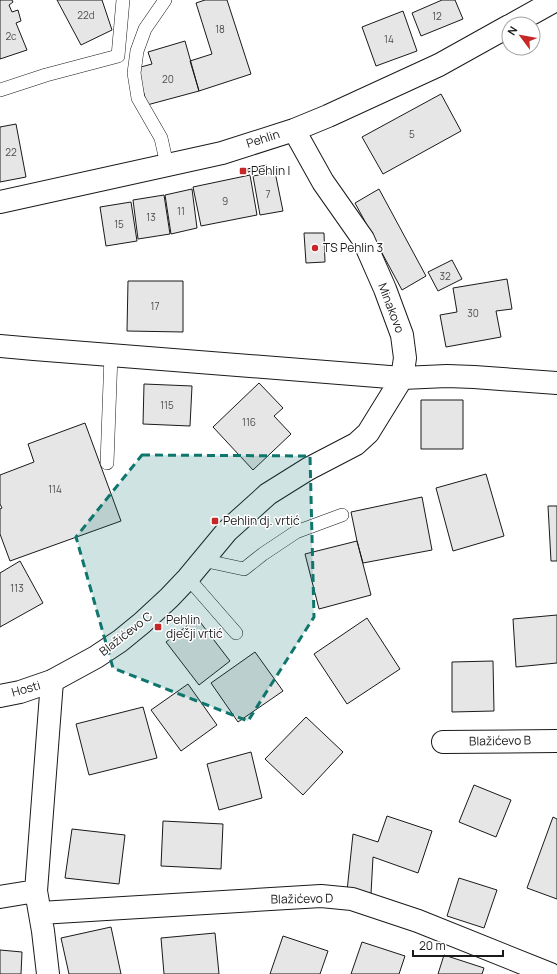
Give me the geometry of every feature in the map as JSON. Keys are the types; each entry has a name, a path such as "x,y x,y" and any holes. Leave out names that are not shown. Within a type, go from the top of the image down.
{"street":[{"path":"527,16 556,0"},
{"name":"Pehlin","path":"0,202 222,153 294,130 439,65 501,30"},
{"name":"Minakovo","path":"294,130 323,182 363,239 382,282 402,335 405,358 402,378"},
{"path":"0,346 402,378 447,376 557,383"},
{"name":"Blažićevo C","path":"52,681 96,657 120,641 142,623 188,578 227,530 268,494 308,469 356,444 368,433 402,378"},
{"path":"48,974 44,931 36,891 52,681"},
{"name":"Hosti","path":"0,696 20,692 52,681"},
{"name":"Blažićevo B","path":"443,742 557,741"},
{"path":"0,897 36,891"},
{"name":"Blažićevo D","path":"40,913 321,896 352,899 418,920 550,974"}],"lane":[{"path":"0,90 46,75 118,56 123,0"},
{"path":"165,0 146,29 137,51 134,73 138,98 161,138 168,165"},
{"path":"107,463 112,355"},
{"path":"202,560 244,569 263,554 296,532 342,515"},
{"path":"188,578 236,633"}],"highlighted area":[{"path":"142,455 310,456 314,617 248,721 113,668 76,537"}],"building":[{"path":"0,0 12,0 13,2 9,5 12,12 18,10 21,21 16,23 27,50 0,59"},
{"path":"57,0 102,0 112,30 81,45"},
{"path":"205,0 227,0 251,74 199,91 190,61 212,54 196,3"},
{"path":"442,0 455,0 463,19 421,36 412,13"},
{"path":"403,11 417,51 376,66 362,27"},
{"path":"185,41 199,91 147,105 137,68 152,64 148,52"},
{"path":"441,94 461,131 383,174 362,137"},
{"path":"16,124 26,177 0,182 0,127"},
{"path":"267,165 268,167 248,172 247,169"},
{"path":"275,172 283,211 260,215 253,176"},
{"path":"250,175 257,215 201,226 193,187"},
{"path":"192,189 197,228 171,234 165,195"},
{"path":"379,189 426,276 402,290 355,203"},
{"path":"164,195 170,234 138,239 133,200"},
{"path":"131,202 137,241 106,246 100,207"},
{"name":"TS Pehlin 3","path":"304,233 324,233 325,262 306,263"},
{"path":"452,260 462,279 438,291 428,272"},
{"path":"507,279 512,309 496,311 501,337 446,347 440,315 457,312 453,288"},
{"path":"128,281 183,281 183,332 127,331"},
{"path":"259,383 283,408 274,416 291,434 253,470 213,427"},
{"path":"144,384 192,386 190,426 143,424"},
{"path":"421,400 463,400 463,449 421,449"},
{"path":"85,423 121,521 10,561 0,534 0,509 2,508 0,504 0,475 34,462 28,444"},
{"path":"486,474 504,536 453,551 436,488"},
{"path":"422,497 432,550 363,563 351,512"},
{"path":"548,506 557,506 557,561 551,561"},
{"path":"357,541 371,595 319,609 305,554"},
{"path":"20,561 43,603 0,627 0,573"},
{"path":"557,615 557,663 516,667 513,619"},
{"path":"197,618 230,661 199,685 166,642"},
{"path":"367,618 400,669 347,704 314,654"},
{"path":"255,652 283,691 238,722 211,683"},
{"path":"493,661 494,711 452,712 452,662"},
{"path":"188,684 217,725 181,751 151,710"},
{"path":"143,707 157,758 89,775 76,724"},
{"path":"306,717 343,752 303,795 265,759"},
{"path":"251,752 262,798 219,810 207,764"},
{"path":"474,785 511,800 496,837 459,822"},
{"path":"387,816 432,831 418,873 373,857 371,894 347,891 353,834 378,842"},
{"path":"553,817 557,819 557,899 527,888"},
{"path":"163,821 223,824 221,869 161,866"},
{"path":"72,829 125,835 119,884 65,878"},
{"path":"459,878 497,890 484,928 447,916"},
{"path":"111,927 121,974 69,974 61,938"},
{"path":"215,933 219,974 164,974 161,938"},
{"path":"283,936 328,951 320,974 270,974"},
{"path":"362,942 405,956 399,974 351,974"},
{"path":"0,950 22,952 21,974 0,974"},
{"path":"444,955 484,968 482,974 438,974"}],"place":[{"name":"Pehlin I","path":"243,171"},
{"name":"TS Pehlin 3","path":"315,248"},
{"name":"Pehlin dj. vrtić","path":"215,521"},
{"name":"Pehlin dječji vrtić","path":"158,627"}]}
